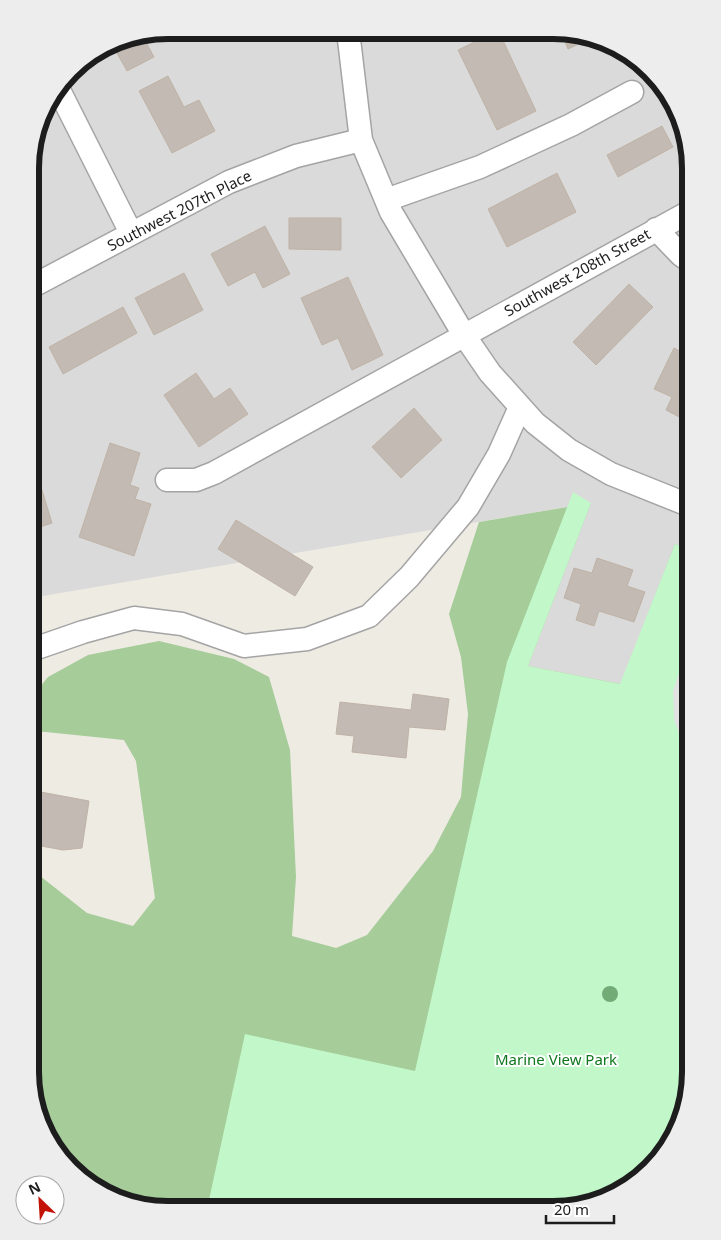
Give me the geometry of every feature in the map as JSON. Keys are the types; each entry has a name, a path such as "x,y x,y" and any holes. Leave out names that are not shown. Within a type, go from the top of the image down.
{"street":[{"path":"349,39 361,140 391,212 464,335 490,373 535,423 569,450 611,474 682,502"},
{"path":"386,200 480,167 571,125 632,92"},
{"path":"61,94 131,233"},
{"name":"Southwest 207th Place","path":"39,283 229,182 296,156 361,140"},
{"name":"Southwest 208th Street","path":"167,480 196,480 214,472 682,215"},
{"path":"656,229 682,256"},
{"path":"39,647 82,632 134,618 182,624 244,646 307,639 369,616 409,577 468,507 499,454 520,407"}],"shaded area":[{"path":"159,39 562,39 579,41 595,46 625,60 661,96 669,111 680,142 682,167 682,547 675,545 621,684 528,666 590,503 39,597 39,167 41,142 49,118 60,96 96,60 126,46 142,41"},
{"path":"682,664 682,741 674,720 673,691"}],"green space":[{"name":"Marine View Park","path":"573,492 591,503 528,666 620,684 675,544 682,547 682,1081 680,1098 665,1137 656,1151 625,1180 610,1188 579,1199 554,1201 209,1201 245,1034 415,1071 507,662"},
{"path":"591,503 528,666 621,684 675,544 682,547 682,1081 680,1098 665,1137 656,1151 625,1180 595,1194 570,1200 167,1201 134,1197 96,1180 60,1144 52,1129 41,1098 39,1081 39,875 87,913 133,926 155,898 136,761 124,740 39,731 39,688 48,677 88,655 159,641 234,659 269,677 290,750 296,877 292,936 336,948 367,935 433,851 461,797 468,714 461,657 449,614 479,522"}],"building":[{"path":"481,39 502,39 536,111 497,130 458,50"},
{"path":"564,39 582,42 568,49"},
{"path":"145,41 154,57 127,71 115,50"},
{"path":"168,76 184,107 199,100 215,131 172,153 139,91"},
{"path":"662,126 673,147 618,177 607,155"},
{"path":"557,173 576,212 507,247 488,209"},
{"path":"289,218 341,218 341,250 289,249"},
{"path":"265,226 290,274 263,288 255,272 228,286 211,254"},
{"path":"184,273 203,310 154,335 135,298"},
{"path":"348,277 383,355 352,370 338,338 322,345 301,298"},
{"path":"629,284 653,307 596,365 573,342"},
{"path":"123,307 137,333 63,374 49,347"},
{"path":"674,348 682,352 682,418 666,410 672,397 654,389"},
{"path":"196,373 214,399 230,388 248,414 199,447 164,395"},
{"path":"414,408 442,440 401,478 372,447"},
{"path":"110,443 140,453 130,485 139,488 135,499 151,504 134,556 79,537"},
{"path":"39,480 52,523 39,527"},
{"path":"236,520 313,567 295,596 218,549"},
{"path":"597,558 633,570 627,586 645,592 634,622 599,611 594,626 576,620 581,604 564,598 574,568 592,573"},
{"path":"413,694 449,699 445,730 409,727 406,758 352,752 354,736 336,734 340,702 411,710"},
{"path":"39,792 89,801 82,848 63,850 39,846"}]}
